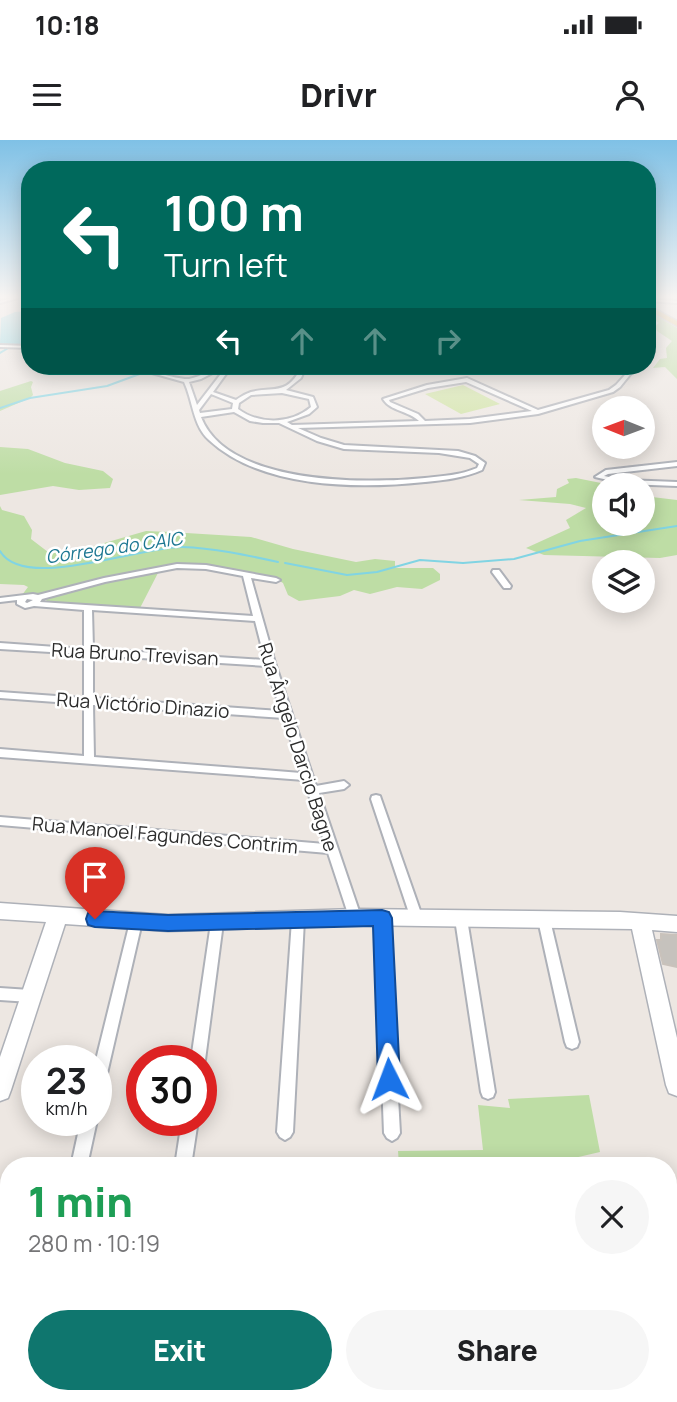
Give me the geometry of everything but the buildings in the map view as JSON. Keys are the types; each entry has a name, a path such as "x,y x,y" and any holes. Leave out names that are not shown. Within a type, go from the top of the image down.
{"main road":[{"path":"0,911 136,922 217,923 355,917 677,923"},
{"path":"0,1090 58,916"},
{"path":"640,921 677,1085"}],"street":[{"path":"163,375 186,381 205,375"},
{"path":"199,412 209,392 223,375"},
{"path":"282,391 300,375"},
{"path":"294,426 470,421 538,412 611,391 627,375"},
{"path":"424,423 416,415 386,400 427,387 467,380 538,412"},
{"path":"186,381 199,412 201,428 212,440 249,462 269,469 354,484 418,481 475,471 480,469 482,463 477,457 456,452 345,448 315,438 294,426 279,421 246,417 235,410 199,412"},
{"path":"236,402 250,394 282,391 311,398 314,407 302,416 279,421"},
{"path":"209,392 236,402"},
{"path":"235,410 236,402"},
{"path":"677,464 619,470 600,474 598,477 636,483 677,484"},
{"path":"36,601 170,566 206,567 276,580"},
{"path":"496,572 508,587"},
{"name":"Rua Ângelo Darcio Bagne","path":"246,574 270,663 314,790 330,849 355,917"},
{"path":"0,601 36,601 88,609 257,619"},
{"path":"88,609 89,759"},
{"name":"Rua Bruno Trevisan","path":"0,646 270,663"},
{"name":"Rua Victório Dinazio","path":"0,695 287,716"},
{"path":"0,753 309,777"},
{"path":"314,790 344,785"},
{"path":"376,799 417,919"},
{"name":"Rua Manoel Fagundes Contrim","path":"0,821 330,849"},
{"path":"382,918 392,1133"},
{"path":"285,1132 298,919"},
{"path":"461,919 488,1092"},
{"path":"544,920 572,1042"},
{"path":"107,1045 136,922"},
{"path":"200,1045 217,923"},
{"path":"0,993 30,996"},
{"path":"81,1157 86,1136"},
{"path":"184,1157 188,1136"}],"green space":[{"path":"677,357 677,379 665,367 656,368 660,359"},
{"path":"31,381 33,395 30,398 0,411 0,391"},
{"path":"463,385 500,404 461,414 425,394"},
{"path":"0,447 28,449 65,463 103,471 113,479 110,488 79,490 53,486 0,495"},
{"path":"567,479 592,481 592,536 655,536 655,497 677,500 677,555 655,558 655,550 592,550 592,556 544,555 526,548 570,528 566,520 586,508 519,500 556,497 557,489 569,483"},
{"path":"0,506 2,510 24,516 32,530 31,539 48,552 80,550 146,531 251,537 356,562 375,559 395,561 395,568 433,568 440,574 440,580 422,589 397,587 370,594 354,590 340,596 299,601 288,595 283,583 276,579 244,571 187,565 100,579 27,597 22,595 28,587 24,585 0,584"},
{"path":"159,571 140,608 46,602 51,596"},
{"path":"589,1095 600,1152 578,1157 398,1157 398,1151 483,1150 478,1105 510,1108 508,1099"}],"waterway":[{"path":"0,408 30,398 107,386 137,375"},
{"name":"Córrego do CAIC","path":"285,563 347,575 377,572 420,560 463,563 514,559 580,541 677,526"},
{"name":"Córrego do CAIC","path":"0,551 13,563 33,568 85,564 182,547 218,550 278,562"}],"route":[{"path":"95,919 217,923 382,918 389,1079"}]}
